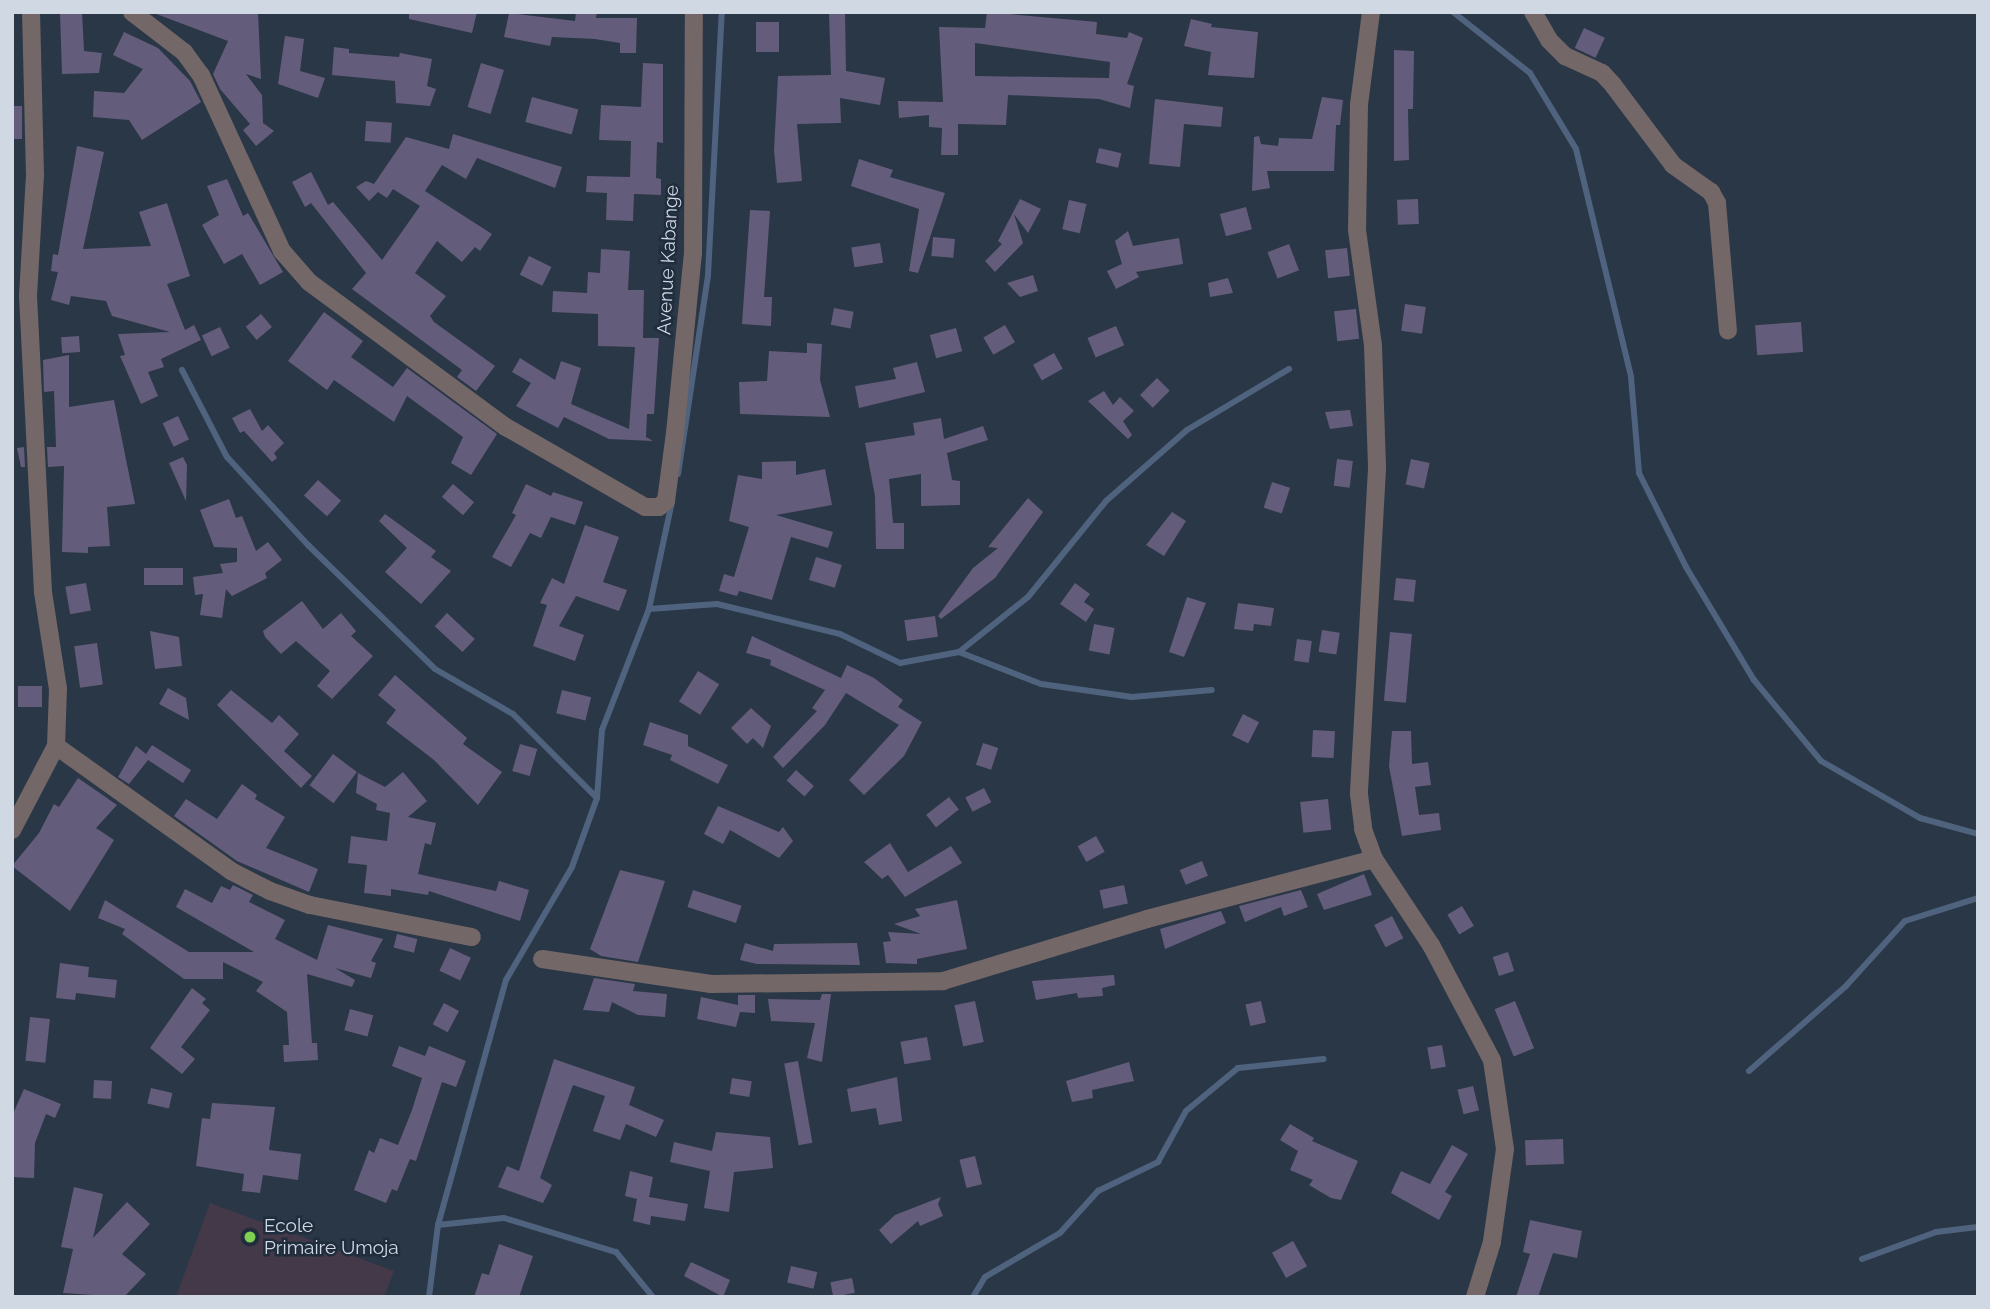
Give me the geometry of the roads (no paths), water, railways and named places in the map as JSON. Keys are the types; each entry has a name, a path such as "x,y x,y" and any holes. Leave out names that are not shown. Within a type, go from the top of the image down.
{"street":[{"path":"12,830 56,746 58,689 43,592 28,296 35,175 31,12"},
{"name":"Avenue Kabange","path":"132,12 184,52 201,75 282,251 309,282 506,426 645,506 659,507 666,500 675,433 693,253 694,12"},
{"path":"1371,12 1359,104 1357,230 1373,346 1377,469 1358,762 1363,829 1374,859 1431,945 1492,1060 1505,1149 1492,1242 1475,1297"},
{"path":"1533,12 1549,40 1565,56 1602,73 1673,165 1711,192 1717,203 1728,331"},
{"path":"56,746 231,871 270,891 310,905 472,937"},
{"path":"542,959 711,984 943,981 1147,919 1374,859"}],"waterway":[{"path":"678,474 708,275 722,12"},
{"path":"1453,12 1530,73 1576,149 1631,377 1639,473 1686,567 1754,680 1821,761 1920,818 1978,834"},
{"path":"649,609 717,604 840,634 900,663 959,652 1028,597 1106,501 1187,430 1289,369"},
{"path":"182,370 227,457 308,545 435,669 513,714 597,798"},
{"path":"429,1297 438,1225 506,980 572,867 597,798 602,730 649,609 672,502"},
{"path":"959,652 1041,684 1132,697 1212,690"},
{"path":"1749,1071 1846,986 1905,921 1978,898"},
{"path":"973,1297 985,1277 1060,1233 1098,1191 1158,1162 1186,1111 1238,1068 1324,1059"},
{"path":"438,1225 504,1218 616,1252 653,1297"},
{"path":"1862,1259 1936,1232 1978,1227"}],"place":[{"name":"Ecole Primaire Umoja","path":"250,1237"}]}
